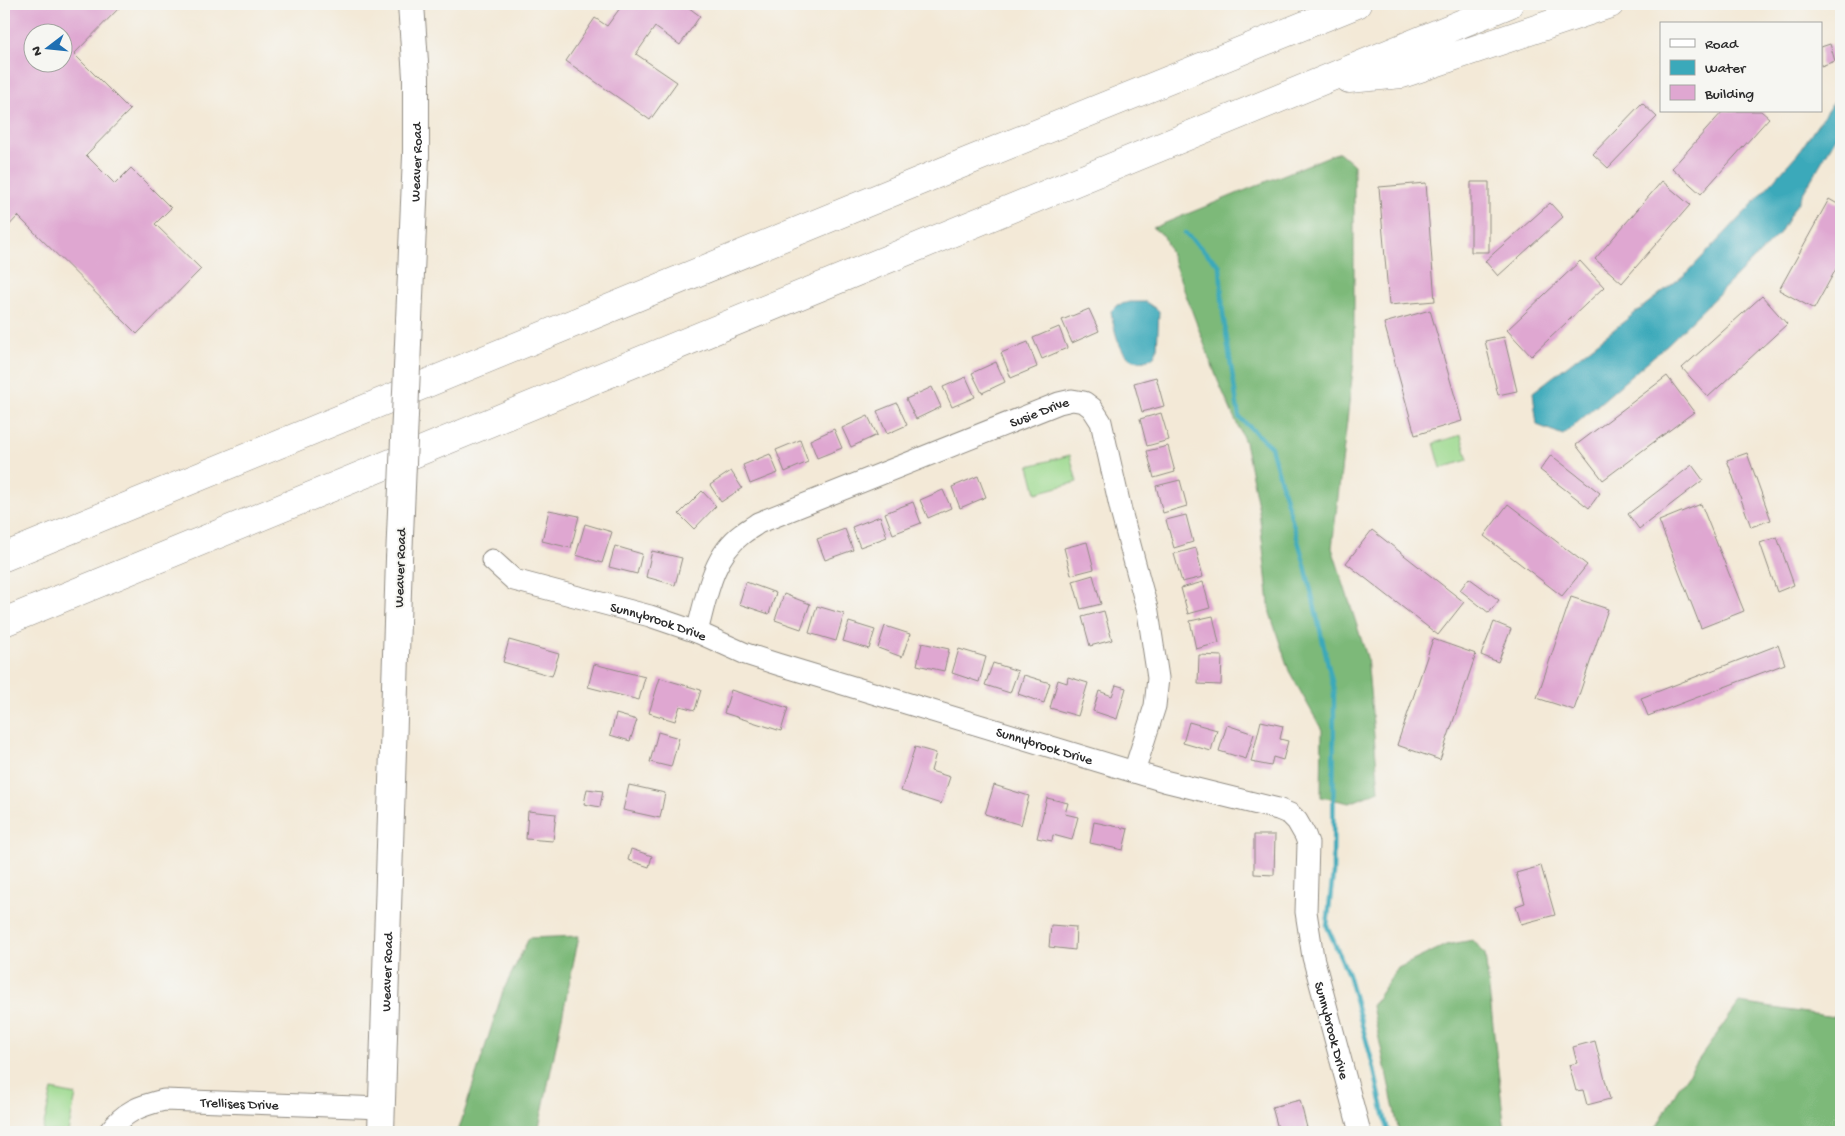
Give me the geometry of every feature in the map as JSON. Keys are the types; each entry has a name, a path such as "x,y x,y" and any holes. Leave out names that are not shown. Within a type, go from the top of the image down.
{"highway":[{"path":"1115,102 1321,4"},
{"path":"4,558 1357,4"},
{"path":"4,622 1509,4"},
{"path":"1322,81 1402,74 1610,4"}],"main road":[{"name":"Weaver Road","path":"382,1120 399,559 416,156 416,77 411,4"}],"street":[{"name":"Susie Drive","path":"697,632 714,572 728,548 740,534 758,523 1059,403 1072,400 1084,402 1092,408 1100,422 1148,612 1158,678 1155,706 1134,772"},
{"name":"Sunnybrook Drive","path":"492,560 514,580 615,606 697,632 746,654 777,664 1134,772 1278,809 1290,814 1301,827 1308,843 1306,912 1313,957 1360,1132"},
{"name":"Trellises Drive","path":"109,1132 117,1122 139,1106 164,1100 382,1120"}],"green space":[{"path":"1339,152 1354,165 1354,361 1332,548 1367,657 1379,791 1350,803 1321,797 1322,730 1289,671 1270,613 1259,511 1245,442 1218,381 1164,236 1153,228"},
{"path":"1461,435 1468,460 1441,468 1434,443"},
{"path":"1070,455 1077,482 1036,493 1029,466"},
{"path":"579,936 538,1132 458,1132 503,991 529,938"},
{"path":"1473,940 1485,954 1505,1132 1399,1132 1372,1006 1398,968 1446,945"},
{"path":"1739,1003 1841,1018 1841,1132 1654,1132 1677,1090"},
{"path":"52,1090 76,1095 68,1132 42,1132"}],"water":[{"path":"1841,91 1841,129 1779,234 1669,343 1563,435 1537,425 1533,392 1688,272 1798,153"},
{"path":"1130,302 1146,302 1159,311 1157,350 1153,358 1138,361 1131,359 1121,348 1118,341 1111,311 1117,305"}],"building":[{"path":"4,4 123,4 74,54 130,110 86,155 115,184 131,168 171,208 155,224 201,269 137,334 18,216 4,231"},
{"path":"615,4 684,4 700,16 680,45 655,27 636,54 677,82 650,120 566,61 595,18 607,26 620,8"},
{"path":"1830,44 1835,61 1822,66 1822,47"},
{"path":"1642,103 1657,117 1608,168 1593,154"},
{"path":"1722,112 1762,112 1769,118 1701,194 1672,168"},
{"path":"1662,181 1690,205 1622,283 1595,259"},
{"path":"1471,182 1489,182 1489,252 1471,252"},
{"path":"1426,183 1435,301 1389,305 1379,187"},
{"path":"1829,199 1841,206 1841,260 1814,309 1779,290"},
{"path":"1550,203 1563,217 1498,276 1485,261"},
{"path":"1580,261 1604,287 1531,356 1507,330"},
{"path":"1762,296 1787,324 1708,397 1682,368"},
{"path":"1089,309 1099,331 1072,343 1062,320"},
{"path":"1430,310 1462,421 1415,435 1384,323"},
{"path":"1059,327 1067,348 1042,359 1033,338"},
{"path":"1504,337 1517,391 1498,395 1485,341"},
{"path":"1028,342 1037,367 1011,378 1001,353"},
{"path":"996,362 1005,382 982,393 972,373"},
{"path":"1667,376 1694,412 1603,480 1576,445"},
{"path":"966,377 975,397 952,407 943,387"},
{"path":"1156,377 1164,406 1142,412 1134,383"},
{"path":"932,387 941,407 916,419 906,399"},
{"path":"897,403 907,425 887,434 877,411"},
{"path":"1161,413 1169,440 1147,446 1140,419"},
{"path":"868,416 877,435 851,447 842,428"},
{"path":"834,429 842,448 817,458 810,440"},
{"path":"800,440 808,462 785,472 776,450"},
{"path":"1168,446 1175,472 1154,478 1147,451"},
{"path":"1747,453 1771,520 1751,527 1727,460"},
{"path":"770,454 778,473 750,484 743,465"},
{"path":"1551,455 1600,493 1589,508 1540,470"},
{"path":"1692,465 1703,480 1639,529 1628,514"},
{"path":"731,471 742,488 721,502 710,485"},
{"path":"978,476 986,497 960,508 952,487"},
{"path":"1180,480 1187,506 1163,513 1156,486"},
{"path":"943,490 951,508 928,518 920,500"},
{"path":"702,491 716,506 694,529 679,514"},
{"path":"913,502 921,523 893,534 885,513"},
{"path":"1508,504 1587,565 1562,596 1484,536"},
{"path":"1701,504 1744,611 1701,628 1659,521"},
{"path":"549,510 579,516 571,548 542,541"},
{"path":"1186,515 1193,542 1174,548 1166,520"},
{"path":"880,516 887,537 860,547 852,527"},
{"path":"585,524 612,532 602,563 576,555"},
{"path":"845,529 853,550 825,560 817,539"},
{"path":"1372,530 1464,602 1438,635 1346,563"},
{"path":"1777,537 1794,585 1777,592 1760,543"},
{"path":"1087,542 1094,569 1071,575 1064,548"},
{"path":"615,546 642,554 637,574 609,567"},
{"path":"1196,548 1203,577 1182,582 1174,554"},
{"path":"652,551 682,558 675,585 646,577"},
{"path":"1093,575 1101,604 1081,609 1073,581"},
{"path":"1469,578 1499,600 1489,613 1460,590"},
{"path":"746,582 776,593 769,614 739,604"},
{"path":"1203,582 1210,608 1188,614 1181,588"},
{"path":"784,594 810,604 801,629 775,620"},
{"path":"1571,597 1608,609 1574,710 1537,698"},
{"path":"817,606 844,614 836,641 809,633"},
{"path":"1104,611 1112,640 1090,646 1082,617"},
{"path":"1213,616 1219,643 1196,649 1190,621"},
{"path":"849,622 875,630 869,649 843,641"},
{"path":"1494,622 1511,629 1498,662 1481,655"},
{"path":"885,626 910,634 902,657 878,648"},
{"path":"1433,639 1476,654 1440,760 1397,745"},
{"path":"509,640 559,654 552,676 503,662"},
{"path":"922,643 949,649 944,671 917,665"},
{"path":"1778,645 1785,664 1648,716 1641,698"},
{"path":"959,649 986,657 979,682 952,673"},
{"path":"1199,655 1222,656 1221,685 1198,684"},
{"path":"993,663 1018,671 1010,693 985,685"},
{"path":"594,664 645,677 639,700 588,687"},
{"path":"1024,675 1050,683 1044,703 1018,694"},
{"path":"1068,677 1088,683 1078,716 1050,708 1058,680 1067,683"},
{"path":"660,678 701,690 695,710 680,706 675,721 649,713"},
{"path":"1116,685 1126,688 1117,719 1093,711 1099,691 1112,696"},
{"path":"731,690 788,708 781,731 724,713"},
{"path":"616,714 637,720 630,741 610,735"},
{"path":"1261,721 1283,726 1280,739 1288,741 1283,760 1273,757 1271,766 1251,762"},
{"path":"1189,722 1217,730 1211,751 1183,743"},
{"path":"1227,725 1254,734 1246,759 1219,751"},
{"path":"658,732 679,738 671,767 650,762"},
{"path":"915,747 936,753 931,771 950,777 941,804 901,791"},
{"path":"629,785 665,793 660,818 623,810"},
{"path":"994,785 1029,796 1021,825 985,814"},
{"path":"587,789 603,791 600,807 584,804"},
{"path":"1047,798 1068,803 1065,814 1078,817 1072,840 1053,835 1052,841 1037,838"},
{"path":"528,811 556,814 553,841 526,839"},
{"path":"1094,822 1128,829 1123,850 1090,843"},
{"path":"1254,835 1275,835 1274,875 1254,874"},
{"path":"631,849 652,856 649,867 628,860"},
{"path":"1541,866 1555,915 1521,924 1516,906 1525,903 1516,873"},
{"path":"1051,925 1076,927 1075,950 1049,947"},
{"path":"1595,1041 1610,1099 1587,1105 1583,1090 1576,1091 1569,1065 1577,1063 1573,1047"},
{"path":"1300,1100 1308,1132 1279,1132 1272,1107"}],"waterway":[{"path":"1185,233 1220,266 1223,314 1239,417 1271,447 1305,565 1334,690 1333,874 1327,926 1348,974 1373,1065 1388,1132"}]}
